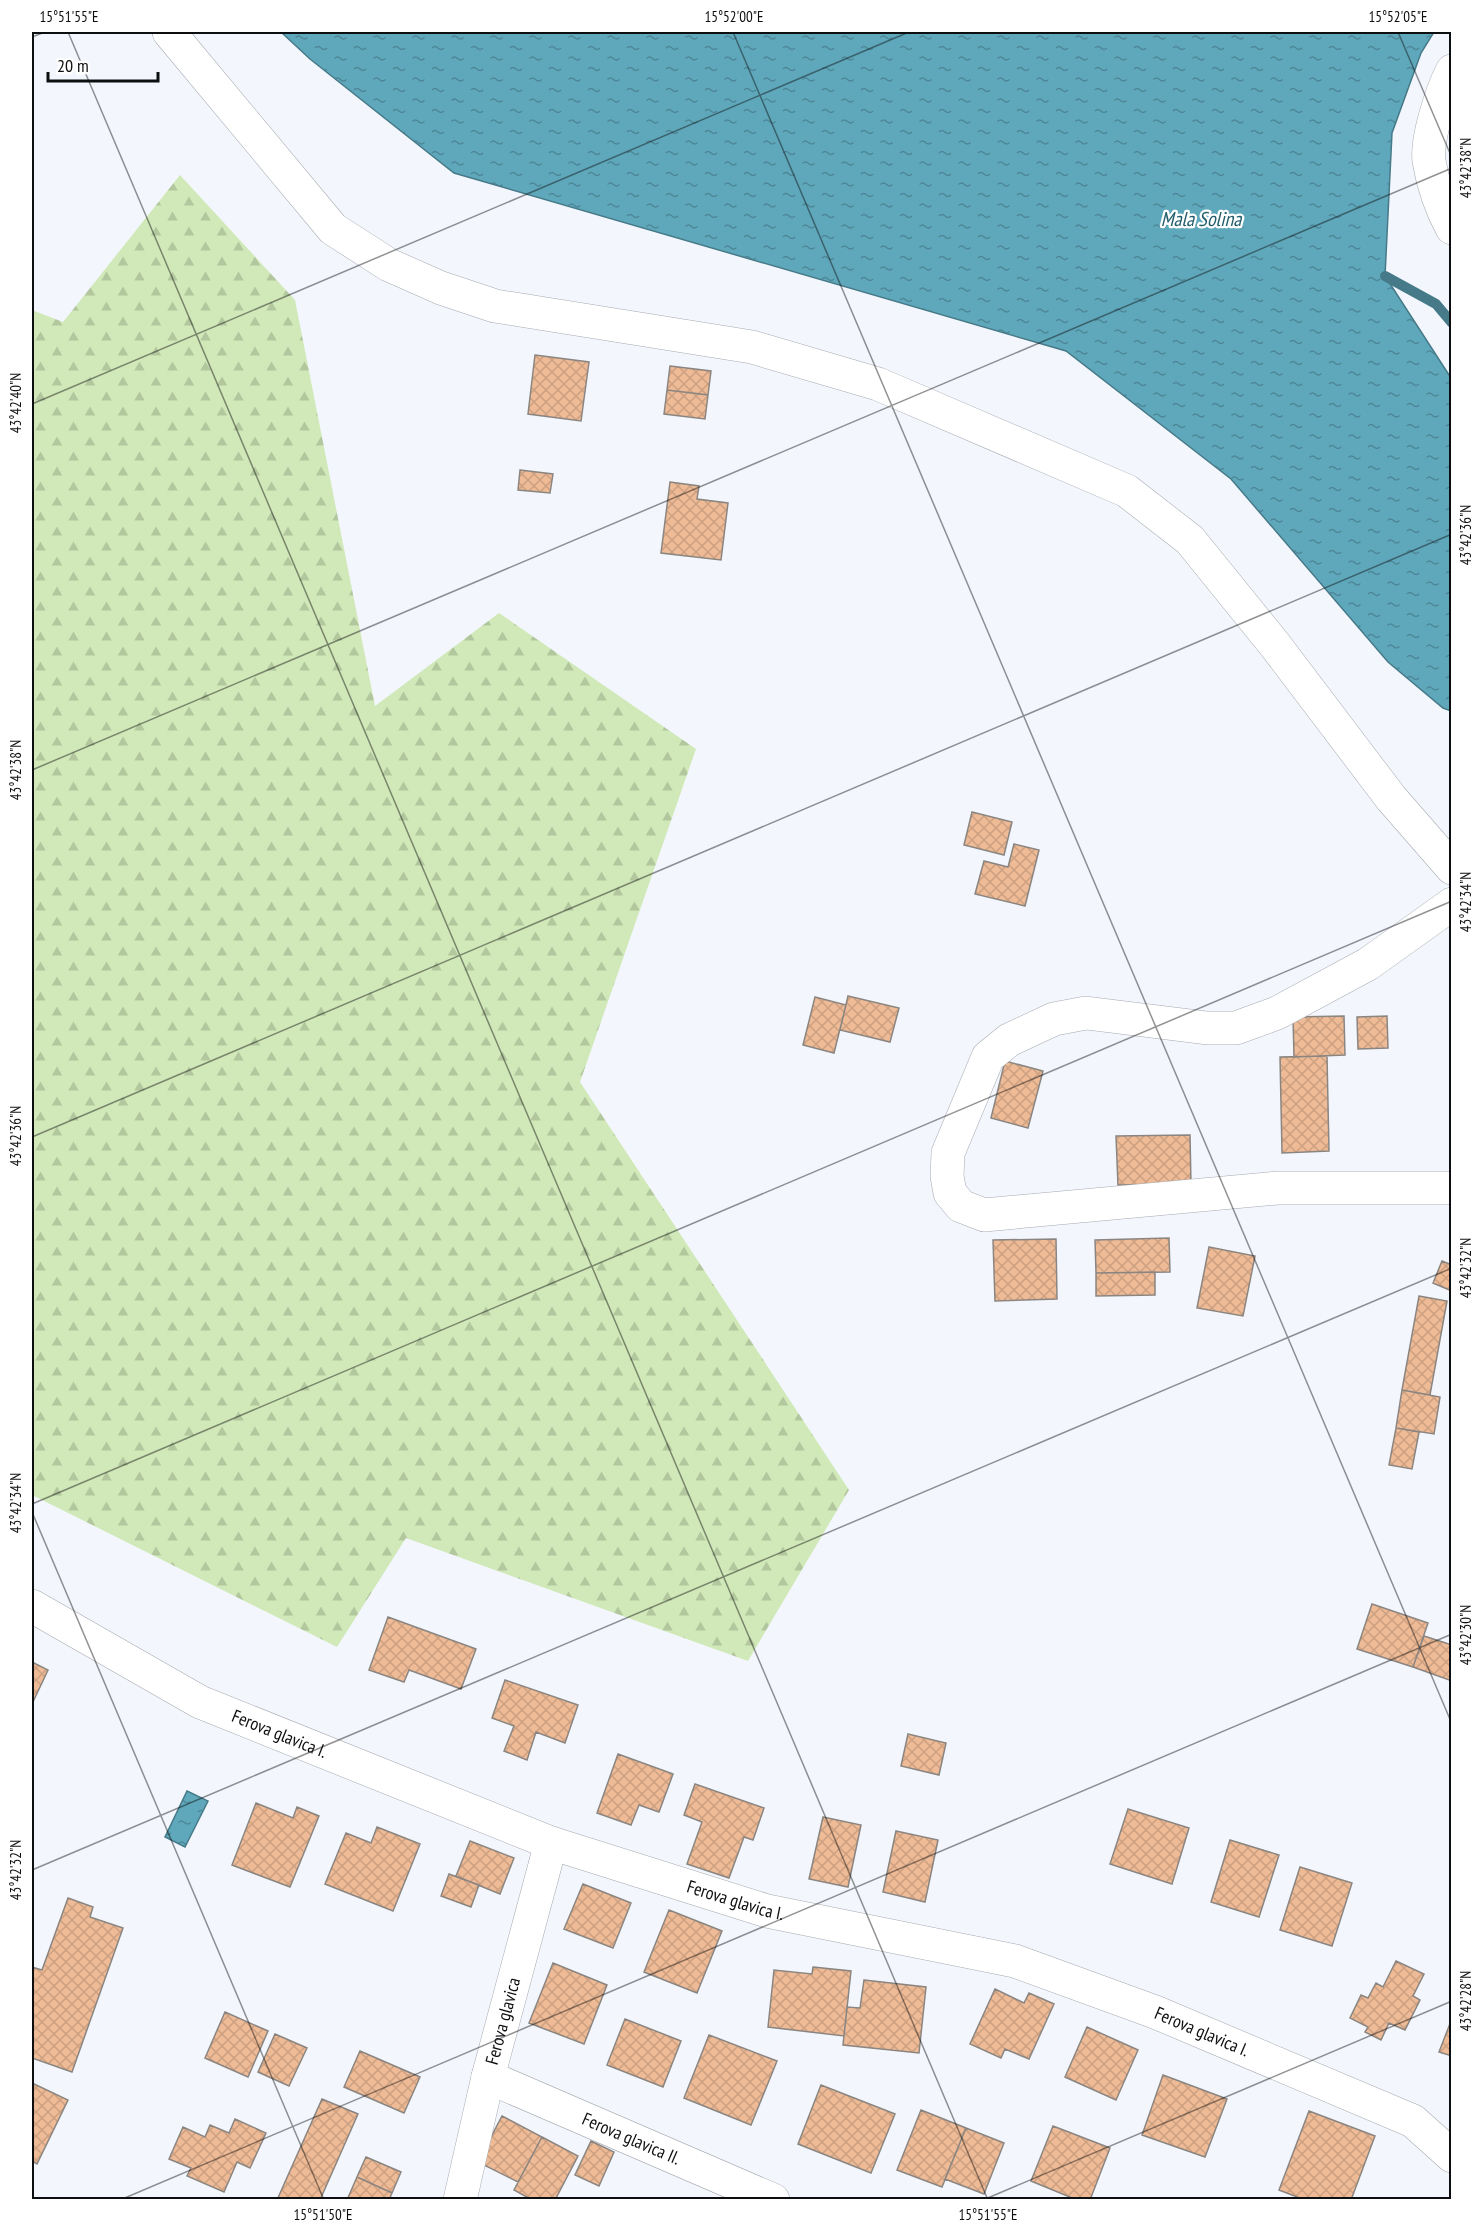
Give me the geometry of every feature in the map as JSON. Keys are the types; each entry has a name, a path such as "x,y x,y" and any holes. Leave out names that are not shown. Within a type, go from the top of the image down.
{"street":[{"path":"169,32 333,229 389,265 441,288 495,306 752,347 878,384 1127,491 1191,540 1275,645 1390,798 1452,868"},
{"path":"1452,71 1434,127 1429,159 1443,211 1452,228"},
{"path":"1452,904 1368,964 1277,1013 1236,1028 1207,1028 1086,1013 1054,1019 1009,1040 988,1057 948,1153 947,1176 950,1193 961,1206 984,1215 1277,1188 1452,1188"},
{"name":"Ferova glavica I.","path":"32,1606 200,1702 551,1843 766,1911 1015,1961 1155,2012 1413,2121 1452,2156"},
{"name":"Ferova glavica","path":"460,2199 488,2077 551,1843"},
{"name":"Ferova glavica II.","path":"488,2077 773,2199"}],"green space":[{"path":"180,175 295,300 375,706 499,613 696,749 580,1082 849,1490 748,1661 406,1538 337,1647 32,1495 32,310 63,322"}],"water":[{"name":"Mala Solina","path":"281,32 1434,32 1421,53 1392,133 1385,276 1451,378 1451,711 1443,708 1388,662 1231,479 1066,351 454,173 310,59"},
{"path":"187,1791 208,1801 185,1847 165,1837"}],"building":[{"path":"535,355 589,362 581,421 528,414"},
{"path":"670,366 711,371 708,395 667,390"},
{"path":"667,390 708,395 705,419 664,414"},
{"path":"520,470 553,474 550,493 518,490"},
{"path":"670,482 699,486 697,499 728,503 721,560 661,553"},
{"path":"972,812 1012,822 1004,855 964,845"},
{"path":"1014,844 1039,850 1025,906 975,894 984,861 1008,867"},
{"path":"848,996 899,1008 890,1042 840,1030"},
{"path":"815,997 846,1005 834,1053 803,1045"},
{"path":"1344,1016 1345,1055 1294,1057 1293,1017"},
{"path":"1387,1016 1388,1048 1358,1049 1357,1017"},
{"path":"1327,1056 1329,1151 1282,1153 1280,1057"},
{"path":"1005,1061 1043,1071 1028,1128 991,1118"},
{"path":"1190,1135 1191,1184 1118,1185 1116,1136"},
{"path":"1169,1238 1170,1272 1096,1273 1095,1240"},
{"path":"1056,1239 1057,1299 995,1301 993,1240"},
{"path":"1209,1247 1255,1256 1243,1316 1197,1308"},
{"path":"1442,1261 1452,1265 1452,1291 1433,1283"},
{"path":"1155,1272 1155,1295 1096,1296 1096,1273"},
{"path":"1419,1296 1447,1301 1430,1395 1402,1390"},
{"path":"1402,1390 1440,1397 1434,1434 1396,1428"},
{"path":"1396,1428 1419,1432 1412,1469 1389,1465"},
{"path":"1372,1604 1428,1623 1413,1667 1357,1649"},
{"path":"388,1617 476,1649 461,1689 409,1670 404,1682 369,1670"},
{"path":"1424,1636 1452,1645 1452,1681 1413,1667"},
{"path":"32,1662 48,1670 32,1704"},
{"path":"505,1680 578,1705 565,1743 536,1732 527,1760 504,1751 514,1726 492,1718"},
{"path":"908,1734 946,1743 939,1775 901,1766"},
{"path":"618,1754 673,1774 659,1812 639,1805 631,1825 597,1813"},
{"path":"695,1784 764,1808 753,1840 744,1837 729,1878 687,1864 702,1822 684,1815"},
{"path":"256,1803 293,1818 297,1807 319,1816 290,1887 232,1865"},
{"path":"1128,1809 1189,1828 1172,1884 1110,1864"},
{"path":"823,1817 861,1825 848,1887 809,1879"},
{"path":"377,1827 420,1844 393,1911 325,1884 346,1833 371,1843"},
{"path":"896,1831 938,1840 925,1902 883,1892"},
{"path":"1230,1840 1279,1855 1259,1917 1211,1902"},
{"path":"470,1841 514,1858 500,1894 456,1876"},
{"path":"1300,1867 1352,1883 1332,1946 1280,1930"},
{"path":"449,1874 479,1885 471,1907 441,1896"},
{"path":"583,1884 631,1903 613,1948 564,1929"},
{"path":"68,1898 93,1907 90,1917 123,1928 72,2072 32,2058 32,1967 42,1970"},
{"path":"669,1910 722,1931 697,1993 644,1972"},
{"path":"1396,1961 1424,1974 1413,1996 1420,2000 1405,2030 1389,2023 1381,2040 1365,2032 1368,2027 1350,2018 1361,1995 1368,1998 1376,1983 1383,1987"},
{"path":"553,1963 607,1985 584,2044 529,2023"},
{"path":"813,1967 851,1971 844,2036 768,2027 774,1970 812,1974"},
{"path":"864,1980 926,1987 919,2053 843,2045 847,2007 860,2008"},
{"path":"995,1989 1024,2003 1029,1993 1054,2004 1029,2059 1005,2049 1001,2058 970,2044"},
{"path":"225,2012 268,2031 248,2077 205,2058"},
{"path":"625,2019 681,2041 663,2087 607,2065"},
{"path":"1452,2021 1452,2056 1439,2052"},
{"path":"1087,2027 1138,2050 1116,2100 1065,2077"},
{"path":"275,2034 307,2048 289,2086 258,2072"},
{"path":"709,2035 777,2061 751,2125 684,2098"},
{"path":"360,2051 420,2077 404,2113 344,2087"},
{"path":"1163,2075 1227,2099 1205,2157 1142,2135"},
{"path":"32,2083 68,2100 37,2164 32,2161"},
{"path":"821,2085 895,2114 871,2173 798,2144"},
{"path":"322,2099 358,2114 320,2200 277,2200"},
{"path":"921,2110 966,2128 942,2187 897,2170"},
{"path":"1309,2111 1375,2136 1351,2200 1305,2200 1279,2190"},
{"path":"502,2116 542,2137 518,2182 478,2162"},
{"path":"235,2119 266,2133 250,2168 237,2162 224,2192 187,2176 191,2168 169,2159 183,2127 205,2137 210,2125 229,2133"},
{"path":"1053,2126 1110,2148 1090,2200 1077,2200 1031,2181"},
{"path":"966,2128 1004,2143 984,2194 945,2179"},
{"path":"542,2137 578,2156 555,2200 532,2200 514,2190"},
{"path":"591,2141 614,2152 599,2186 575,2175"},
{"path":"366,2157 401,2172 392,2193 357,2177"},
{"path":"357,2177 392,2193 389,2200 347,2200"}],"waterway":[{"path":"1385,276 1436,304 1452,323"}]}
